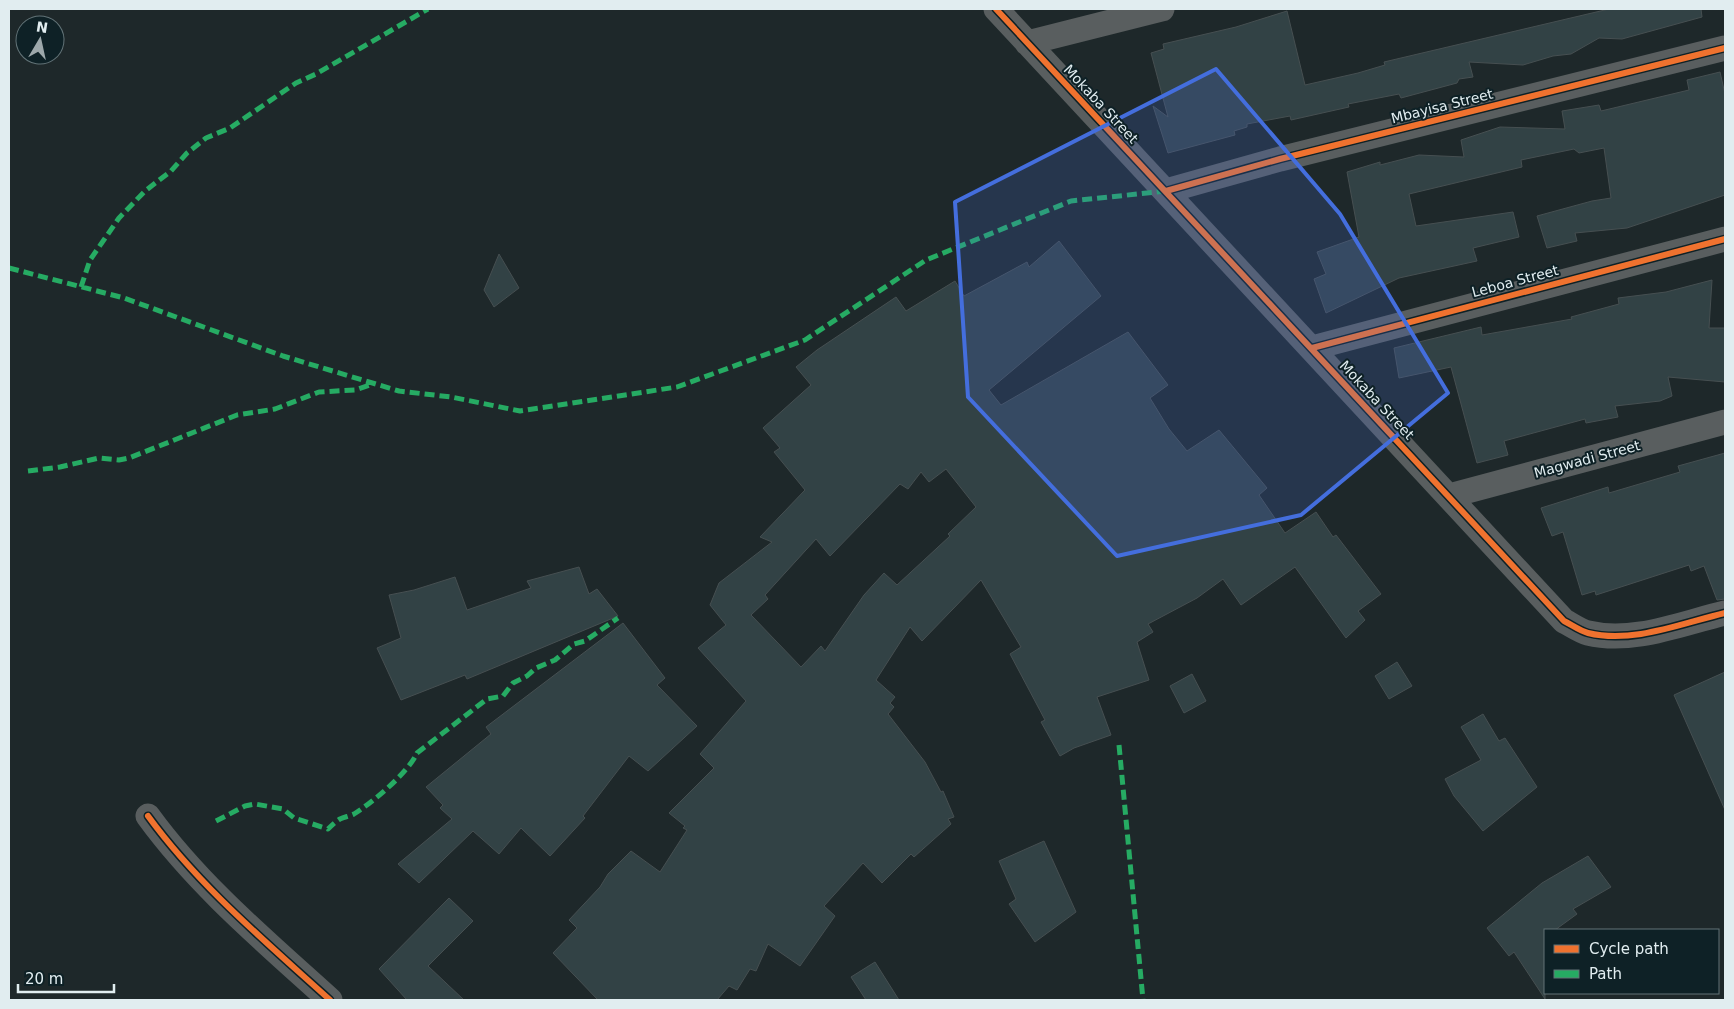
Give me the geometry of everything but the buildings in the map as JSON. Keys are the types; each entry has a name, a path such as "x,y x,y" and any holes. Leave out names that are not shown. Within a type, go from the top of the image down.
{"street":[{"name":"Mokaba Street","path":"996,9 1564,621 1587,633 1612,636 1639,634 1725,613"},
{"path":"1027,43 1162,9"},
{"name":"Mbayisa Street","path":"1166,191 1280,159 1725,48"},
{"name":"Leboa Street","path":"1312,348 1725,239"},
{"name":"Magwadi Street","path":"1449,496 1725,422"},
{"path":"148,816 172,849 220,898 330,1000"}],"highlighted area":[{"path":"1216,69 1340,214 1448,393 1301,515 1117,556 968,397 955,202"}],"marked path":[{"path":"81,287 90,260 119,218 145,191 171,171 187,153 206,138 230,128 296,83 316,74 428,9"},
{"path":"9,268 124,298 283,356 399,391 451,397 520,411 677,387 805,340 926,260 1071,201 1166,191"},
{"path":"28,471 60,467 99,458 119,460 129,458 237,415 275,409 319,392 355,390 373,384"},
{"path":"216,821 245,806 255,804 283,809 294,818 328,829 340,819 354,814 380,795 406,769 417,753 487,699 503,696 513,683 527,676 536,668 555,660 574,644 585,641 618,618"},
{"path":"1119,745 1143,1000"}],"cycle path":[{"path":"996,9 1564,621 1588,633 1622,636 1657,631 1725,613"},
{"path":"1166,191 1280,159 1725,48"},
{"path":"1312,348 1725,239"},
{"path":"148,816 168,842 211,890 330,1000"}]}
